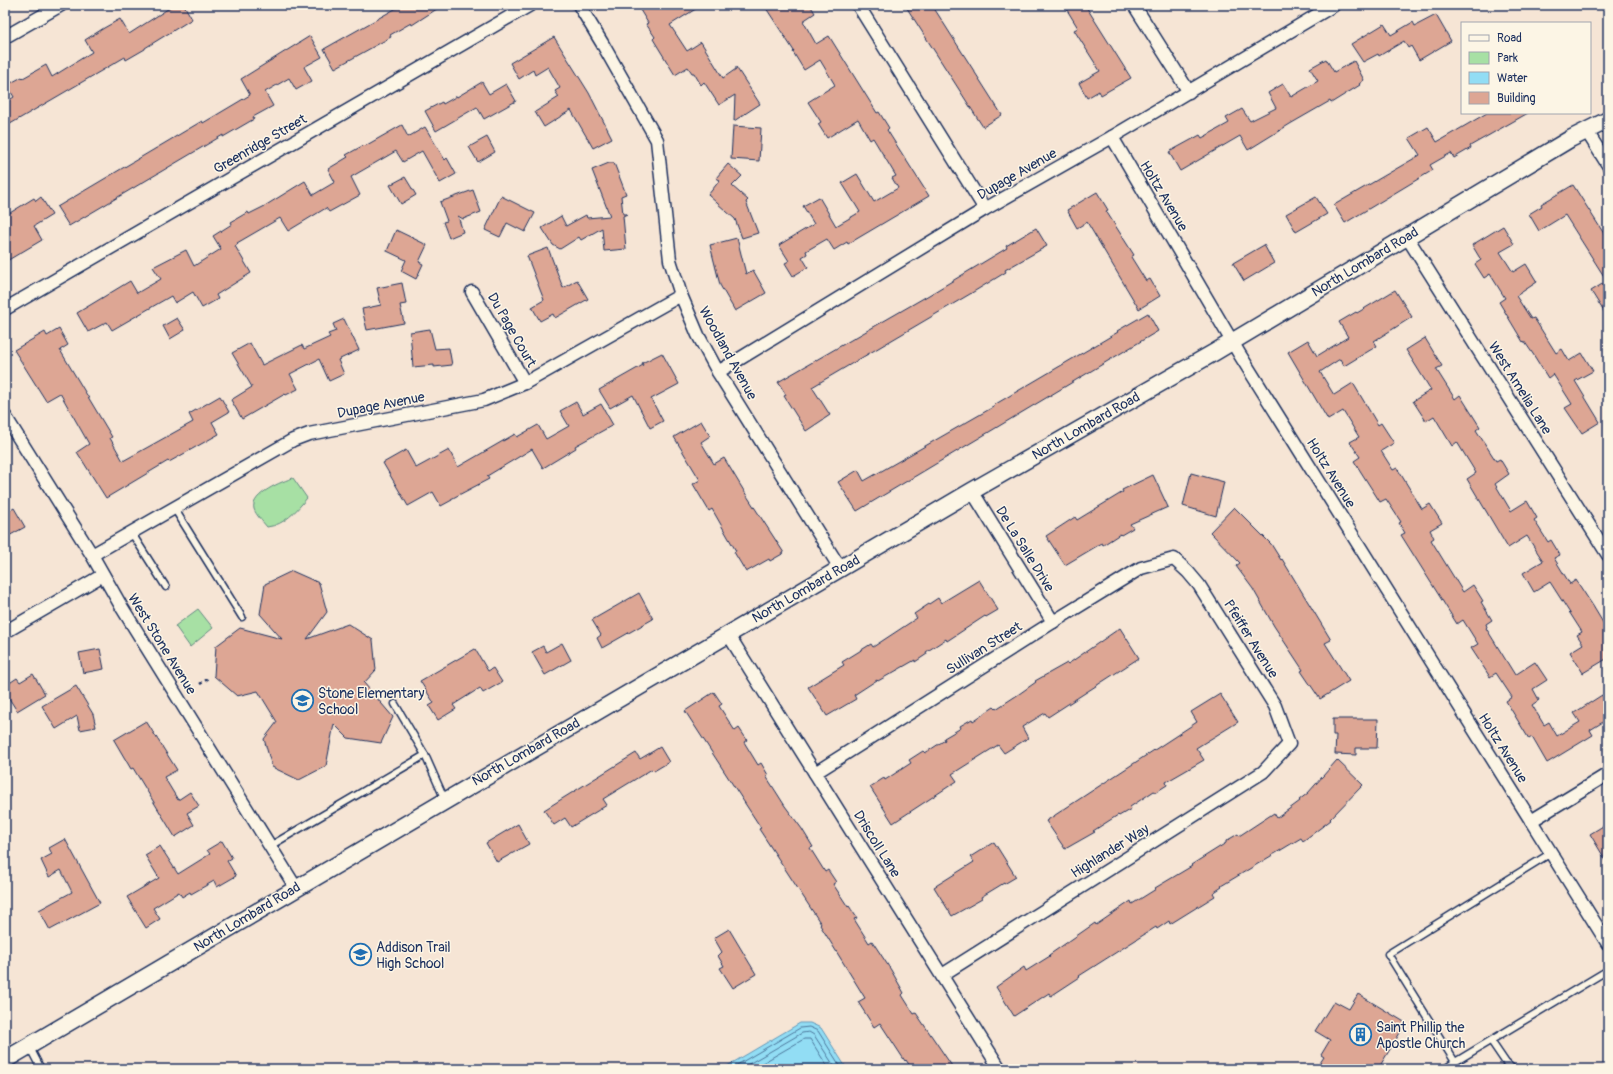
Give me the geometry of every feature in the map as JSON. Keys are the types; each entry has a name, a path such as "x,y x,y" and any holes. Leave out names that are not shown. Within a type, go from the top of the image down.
{"street":[{"path":"5,38 61,5"},
{"name":"Greenridge Street","path":"5,309 530,5"},
{"name":"Woodland Avenue","path":"579,5 657,140 667,244 670,260 681,294 698,335 718,372 840,568"},
{"path":"858,5 985,209"},
{"path":"1134,5 1189,92"},
{"name":"Dupage Avenue","path":"718,372 985,209 1112,138 1334,5"},
{"name":"North Lombard Road","path":"5,1060 840,568 1232,342 1586,130 1608,120"},
{"path":"1586,130 1608,165"},
{"name":"Holtz Avenue","path":"1112,138 1232,342 1608,944"},
{"name":"West Amelia Lane","path":"1407,237 1608,556"},
{"name":"Du Page Court","path":"472,292 526,383"},
{"name":"Dupage Avenue","path":"92,555 293,440 309,434 484,400 526,383 681,294"},
{"name":"West Stone Avenue","path":"5,416 296,888"},
{"name":"De La Salle Drive","path":"972,491 1053,622"},
{"name":"Sullivan Street","path":"815,773 1141,568 1174,559"},
{"name":"Pfeiffer Avenue","path":"1174,559 1199,585 1275,706 1289,744"},
{"path":"5,632 103,575"},
{"name":"Driscoll Lane","path":"728,634 1000,1069"},
{"name":"Highlander Way","path":"942,975 1263,772 1289,744"},
{"path":"1531,821 1608,774"}],"lane":[{"path":"174,508 242,617"},
{"path":"132,532 166,587"},
{"path":"395,704 425,756 445,800"},
{"path":"270,846 425,756"},
{"path":"1455,1062 1388,954 1551,853"},
{"path":"1445,1069 1608,970"},
{"path":"1490,1041 1506,1063 1513,1069"},
{"path":"29,1046 42,1069"}],"path":[{"path":"200,684 209,678"}],"green space":[{"path":"293,478 307,498 290,517 273,526 267,527 255,511 254,503 262,493 268,489"},
{"path":"198,609 213,628 190,647 175,626"}],"water":[{"path":"800,1023 810,1023 821,1028 847,1069 722,1069"}],"building":[{"path":"174,5 184,5 192,19 126,60 125,57 5,127 5,103 14,97 7,85 46,65 52,77 92,52 85,40 104,28 120,19 129,34"},
{"path":"402,5 443,5 412,25 411,23 390,35 391,37 335,68 324,49"},
{"path":"637,5 702,5 670,25 687,51 701,42 723,78 736,69 736,67 760,104 734,121 735,95 719,105 704,82 701,85 694,73 692,73 688,67 675,75 653,39 655,37 646,24 648,23"},
{"path":"764,5 810,5 815,13 803,21 816,44 829,36 877,113 879,112 889,128 887,130 929,196 848,244 847,242 834,250 827,239 806,251 807,254 802,257 808,267 793,276 785,263 789,261 779,245 814,224 803,206 819,197 836,226 860,212 842,183 857,174 874,202 898,188 892,178 896,176 873,138 870,140 858,119 827,138 818,124 821,122 808,102 835,85 820,60 804,70 793,52 794,51"},
{"path":"905,5 932,5 1002,115 983,127"},
{"path":"1064,5 1085,5 1131,78 1101,95 1099,91 1087,98 1079,83 1100,71 1074,30 1078,28"},
{"path":"1436,15 1451,41 1419,60 1411,46 1408,48 1404,41 1379,56 1378,54 1363,62 1351,44 1384,24 1391,35 1413,22 1415,26"},
{"path":"310,36 322,57 304,67 312,81 296,90 289,78 265,92 273,106 253,117 254,119 223,137 223,135 69,226 57,207 202,121 203,123 250,95 241,79"},
{"path":"554,37 589,93 612,138 593,148 571,110 544,127 535,112 559,97 555,91 560,88 548,67 535,75 533,70 519,79 510,63"},
{"path":"1326,59 1334,72 1354,61 1364,80 1359,84 1360,85 1331,103 1330,101 1248,150 1240,136 1180,171 1169,152 1200,135 1202,138 1229,123 1226,118 1242,109 1250,121 1276,108 1268,93 1283,84 1291,97 1318,81 1310,68"},
{"path":"482,82 489,94 506,84 516,101 484,119 477,107 436,131 425,111 442,102 443,104 457,97"},
{"path":"1485,114 1526,114 1470,146 1471,148 1454,158 1451,153 1430,165 1433,170 1345,223 1334,205 1420,155 1409,138 1428,127 1437,142"},
{"path":"402,125 408,137 425,127 445,160 447,158 456,174 440,183 422,151 403,162 396,151 351,177 360,195 329,212 326,208 288,231 280,218 237,243 238,244 235,246 251,273 216,295 218,299 202,308 193,292 175,303 171,296 112,330 107,322 88,332 77,313 130,281 137,293 161,279 153,267 186,250 194,266 221,249 213,236 232,224 231,222 248,212 249,214 263,207 305,181 313,195 335,182 328,169 348,157 346,155"},
{"path":"733,126 761,128 759,161 731,159"},
{"path":"487,137 495,152 478,162 469,147"},
{"path":"609,163 614,163 626,194 621,196 623,214 627,214 623,216 626,249 604,251 602,228 581,240 579,237 560,249 553,245 542,228 561,216 566,226 586,215 587,218 610,216 592,170"},
{"path":"728,164 742,176 732,186 748,200 746,202 758,233 742,238 735,219 708,195 720,180 716,178"},
{"path":"405,177 416,195 401,204 390,185"},
{"path":"1573,185 1608,240 1608,318 1591,291 1607,281 1565,215 1539,231 1529,214 1542,206 1541,204"},
{"path":"473,190 481,212 463,219 458,216 463,232 449,238 443,222 447,221 440,202"},
{"path":"1097,192 1108,210 1106,211 1134,255 1131,257 1146,281 1150,279 1160,296 1139,309 1087,222 1077,228 1067,210"},
{"path":"501,196 535,213 525,232 507,223 500,237 485,230"},
{"path":"41,197 52,215 34,226 42,240 5,262 5,216 34,198 36,201"},
{"path":"1316,197 1327,214 1296,232 1286,214"},
{"path":"1503,226 1514,244 1500,252 1513,272 1526,264 1537,282 1516,296 1531,319 1534,318 1556,353 1562,349 1569,361 1582,353 1593,371 1575,381 1600,422 1582,433 1565,408 1572,404 1553,374 1548,378 1524,341 1523,342 1499,302 1505,298 1490,274 1484,278 1475,264 1481,260 1472,245"},
{"path":"1036,228 1047,246 1005,270 1006,272 970,294 812,387 830,415 806,431 784,396 786,395 778,382 929,295 1007,248 1006,246"},
{"path":"396,230 427,245 419,262 423,264 416,279 401,271 406,260 387,251"},
{"path":"737,238 746,274 753,270 766,293 735,311 720,285 710,245"},
{"path":"1264,245 1274,263 1244,281 1233,263"},
{"path":"548,248 563,288 577,280 588,299 555,318 553,314 540,321 532,307 544,300 527,256"},
{"path":"402,283 406,304 400,305 404,323 367,330 362,309 381,305 377,288"},
{"path":"1395,290 1412,317 1374,341 1377,346 1344,366 1340,359 1320,372 1334,395 1353,383 1378,425 1381,423 1394,443 1381,451 1393,470 1397,468 1422,509 1430,504 1442,523 1430,530 1434,538 1431,540 1463,592 1473,585 1483,601 1481,602 1492,620 1486,624 1486,628 1515,675 1535,662 1547,680 1533,689 1539,700 1532,705 1544,725 1549,722 1557,736 1580,722 1574,713 1602,695 1608,704 1608,719 1590,730 1593,735 1547,763 1532,737 1529,739 1506,701 1512,697 1496,673 1490,677 1471,648 1478,644 1463,620 1457,624 1401,535 1405,533 1399,523 1401,522 1386,499 1380,502 1354,461 1360,457 1350,442 1359,437 1343,411 1328,420 1288,352 1308,340 1317,356 1348,337 1339,322"},
{"path":"1148,313 1158,331 857,511 838,482 858,470 864,481 995,406 994,405"},
{"path":"177,318 185,330 170,339 163,326"},
{"path":"344,319 359,350 338,360 344,374 329,381 319,359 290,374 298,389 286,395 285,394 242,419 231,400 252,387 232,353 250,343 262,365 302,345 304,349 330,337 328,334 336,331 333,324"},
{"path":"59,329 68,345 60,350 112,437 110,438 123,461 193,422 189,414 220,396 229,412 212,422 219,434 169,462 168,461 106,498 77,452 89,444 60,393 46,401 14,350 45,332 47,336"},
{"path":"430,329 435,349 449,348 452,365 413,367 410,332"},
{"path":"1425,338 1442,366 1436,369 1455,399 1460,395 1480,427 1476,430 1496,461 1500,459 1509,474 1495,484 1511,511 1527,501 1537,518 1534,520 1548,542 1551,540 1560,555 1554,558 1570,584 1576,580 1608,631 1608,658 1583,673 1570,652 1583,644 1577,635 1582,632 1550,582 1534,592 1523,573 1543,561 1527,536 1508,548 1467,479 1476,473 1457,442 1452,446 1434,416 1426,421 1413,401 1431,390 1406,350"},
{"path":"662,353 679,384 651,399 663,421 650,428 633,395 610,408 599,390 643,365 642,363"},
{"path":"576,402 583,414 601,404 613,425 575,446 576,448 543,468 532,449 487,476 489,479 441,506 433,492 408,506 383,463 406,450 416,468 449,450 458,467 515,434 517,437 538,425 546,439 569,426 560,411"},
{"path":"701,421 710,436 701,442 714,464 724,458 784,553 770,561 769,559 746,572 712,509 709,511 693,484 700,480 674,437"},
{"path":"1191,473 1224,482 1216,516 1183,506"},
{"path":"1153,475 1168,507 1130,524 1133,528 1103,545 1102,543 1065,565 1046,536 1075,517 1077,520 1123,492 1122,490"},
{"path":"1234,507 1271,544 1281,560 1282,559 1331,640 1325,643 1349,681 1320,699 1301,671 1303,670 1274,626 1253,589 1236,566 1240,563 1210,532"},
{"path":"14,508 25,527 5,538 5,514"},
{"name":"Stone Elementary School","path":"292,571 319,583 327,612 307,639 348,624 373,640 376,670 364,683 393,717 381,743 348,738 334,724 326,766 299,780 272,767 264,739 277,722 258,691 237,696 214,676 216,646 240,628 282,639 260,614 265,584"},
{"path":"979,580 998,610 986,617 985,616 947,641 946,639 926,652 927,654 915,662 915,660 878,681 877,680 854,695 856,699 827,716 808,687 844,665 842,662 871,644 873,647 917,618 914,614 938,598 941,603"},
{"path":"639,593 653,619 602,648 597,638 601,635 592,620"},
{"path":"1120,628 1139,658 1048,717 1045,713 1022,727 1028,738 1004,753 998,745 952,774 957,781 893,823 870,787 884,778 885,780 911,763 909,760 923,751 925,753 945,740 944,738 961,728 960,726 972,719 973,721 994,707 996,709 1036,682 1035,681 1067,663 1068,664"},
{"path":"562,643 571,660 545,675 532,652 543,646 546,652"},
{"path":"100,649 104,669 83,673 79,653"},
{"path":"475,649 488,671 493,668 502,682 483,693 480,688 453,705 456,709 438,720 429,706 434,703 420,681"},
{"path":"33,674 45,694 17,711 5,692 5,686 17,678 20,682"},
{"path":"76,686 93,714 96,727 80,730 77,716 56,729 42,706"},
{"path":"714,692 722,704 719,706 735,731 739,728 747,740 744,742 758,765 761,763 768,775 766,776 813,847 810,848 825,872 828,870 836,882 833,884 857,918 854,919 869,943 872,941 891,970 904,993 902,995 914,1014 916,1013 954,1069 912,1069 880,1023 874,1027 858,1002 865,998 820,925 821,924 759,829 761,828 685,711"},
{"path":"1220,694 1238,722 1196,748 1204,760 1166,782 1167,785 1156,792 1154,791 1130,807 1131,809 1119,816 1118,815 1093,831 1095,832 1065,849 1046,821 1197,722 1191,712"},
{"path":"1333,719 1378,719 1377,748 1356,748 1356,755 1335,754 1336,735 1333,735"},
{"path":"146,721 177,770 164,777 178,800 190,792 199,806 187,813 194,825 175,837 114,740"},
{"path":"660,747 669,762 654,771 652,769 603,799 607,805 571,827 565,818 554,825 544,810 636,753 640,759"},
{"path":"1337,760 1363,785 1330,819 1331,820 1303,841 1301,838 1221,886 1222,887 1213,893 1215,896 1170,924 1169,921 1157,929 1156,927 1079,976 1080,977 1051,996 1049,993 1014,1016 996,987 1024,967 1026,971 1050,956 1049,955 1095,923 1096,925 1131,901 1132,904 1156,889 1155,888 1192,866 1191,865 1226,843 1226,841 1238,834 1239,836 1274,813 1277,818 1300,801 1299,800 1308,793"},
{"path":"1608,823 1608,864 1590,834"},
{"path":"518,824 529,844 497,862 486,843"},
{"path":"65,839 100,903 50,930 39,910 72,892 61,870 49,877 41,860 52,854 49,848"},
{"path":"222,841 232,858 227,861 236,876 217,887 214,881 191,894 190,892 182,897 179,892 153,908 160,919 146,928 127,897 159,878 145,855 160,846 178,874 210,854 207,850"},
{"path":"994,842 1016,877 952,916 934,887 974,862 970,857"},
{"path":"729,929 756,974 733,988 720,968 724,966 718,956 722,952 714,938"},
{"name":"Saint Phillip the Apostle Church","path":"1358,994 1406,1023 1378,1069 1316,1069 1324,1057 1321,1055 1330,1040 1315,1031 1334,1001 1349,1009"}],"place":[{"name":"Stone Elementary School","path":"303,701"},
{"name":"Addison Trail High School","path":"361,955"},
{"name":"Saint Phillip the Apostle Church","path":"1361,1035"}]}
